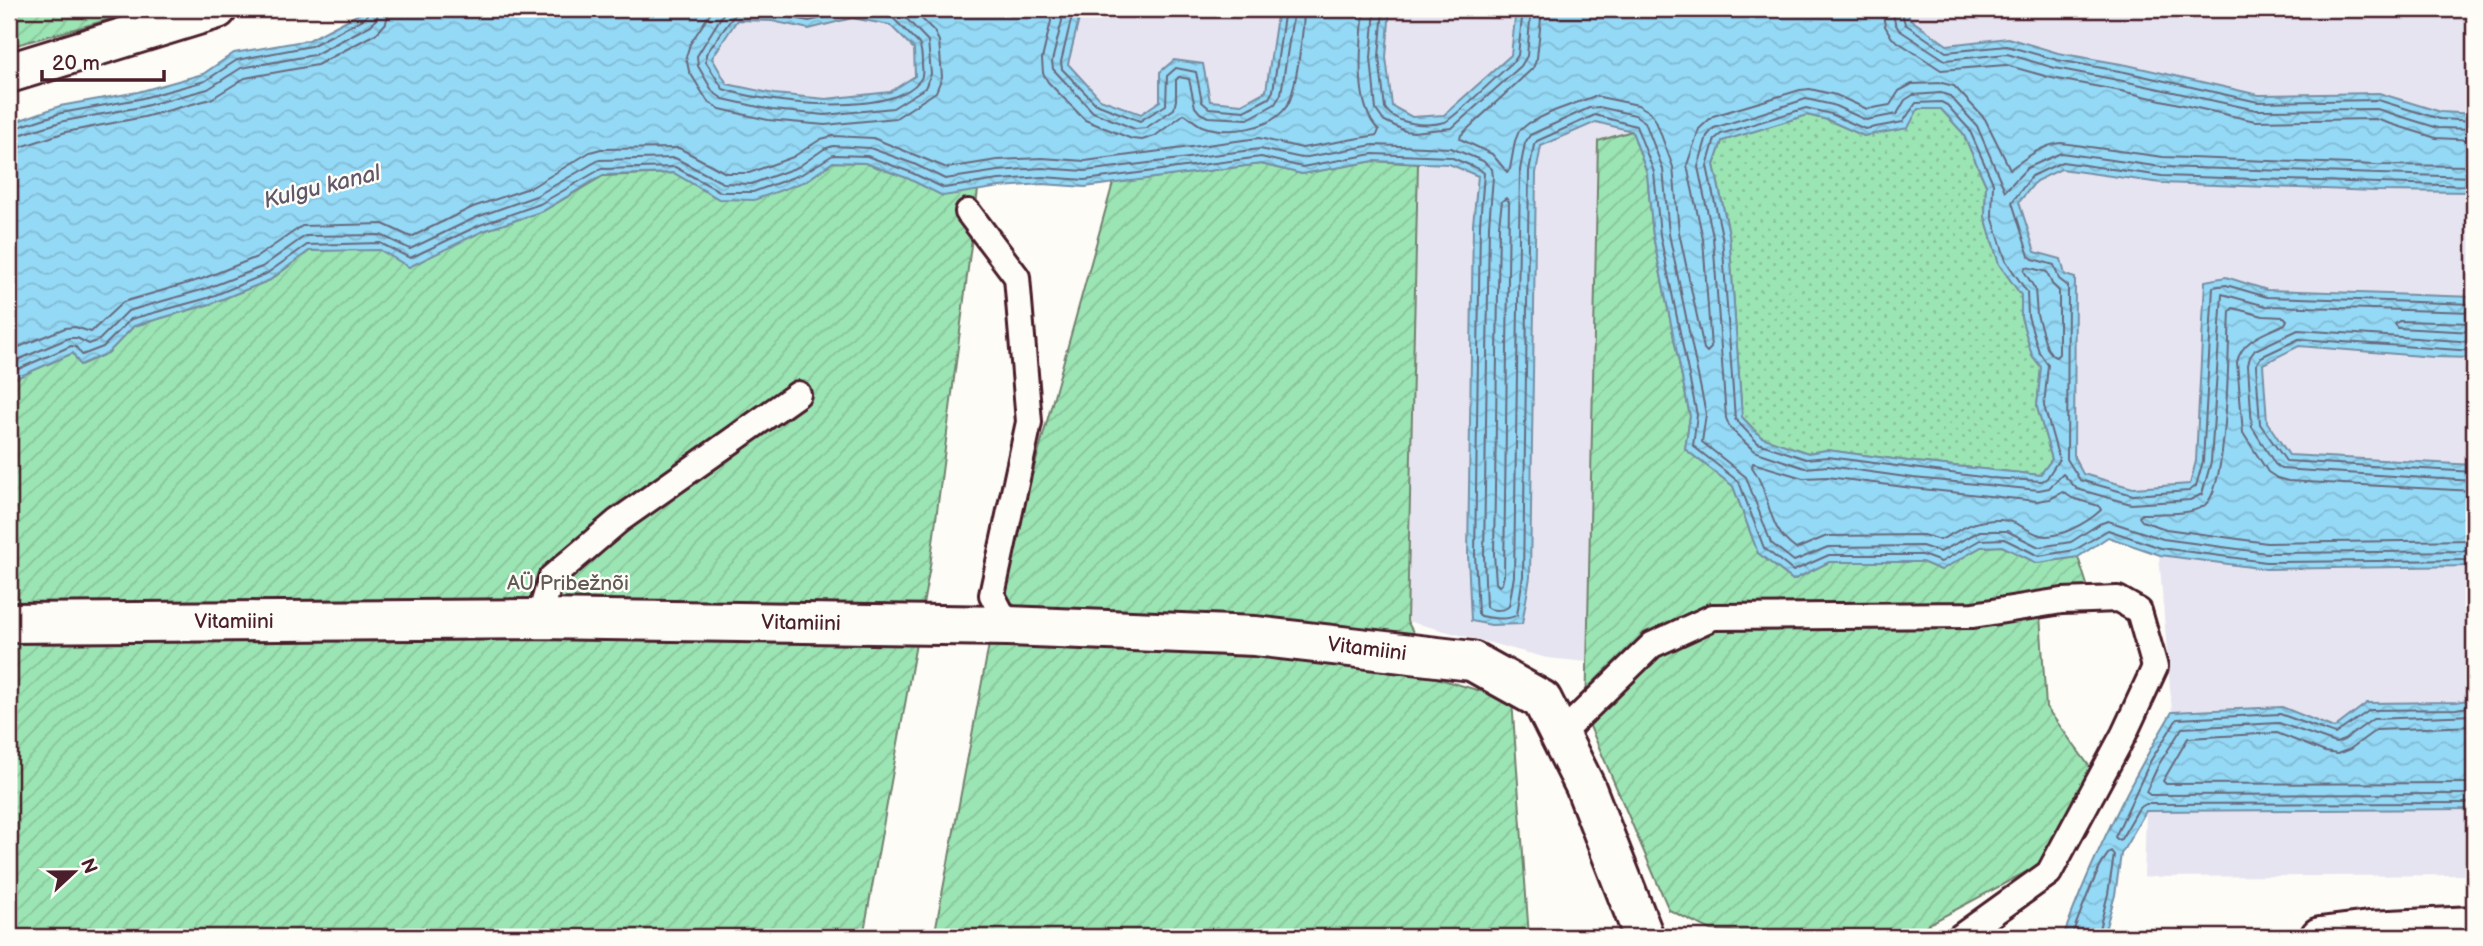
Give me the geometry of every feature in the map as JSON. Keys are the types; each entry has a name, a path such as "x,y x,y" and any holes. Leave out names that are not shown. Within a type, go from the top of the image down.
{"street":[{"path":"9,73 217,9"},
{"name":"Vitamiini","path":"9,623 539,619 1009,625 1255,636 1472,661 1542,700 1585,786 1644,937"},
{"path":"2320,937 2369,931 2474,926"}],"lane":[{"path":"968,212 1017,277 1029,422 992,595 1009,625"},
{"path":"539,619 551,578 618,521 797,394"},
{"path":"1560,735 1652,645 1713,617 1973,615 2062,601 2118,599 2139,611 2155,667 2124,734 2049,873 1960,937"}],"shaded area":[{"path":"743,9 2474,9 2474,875 2144,877 2146,811 2172,712 2159,555 2108,537 2078,557 1829,562 1598,142 1588,662 1547,658 1407,621 1418,164 1261,164 1085,187 1043,184 754,200 712,58"}],"green space":[{"path":"9,9 147,9 9,47"},
{"path":"1918,109 1941,109 1963,133 1986,185 1985,216 1999,264 2021,295 2021,317 2032,355 2041,367 2037,407 2052,459 2040,475 1827,450 1808,453 1761,437 1742,417 1729,234 1714,165 1722,141 1807,115 1828,120 1864,136"},
{"path":"1632,131 1647,173 1653,236 1690,416 1685,449 1733,486 1758,553 1793,580 1829,562 1922,562 1941,570 1981,547 2002,546 2037,563 2078,557 2088,588 2039,599 2046,707 2095,774 2065,851 1905,937 1837,937 1711,930 1669,910 1586,717 1598,141"},
{"path":"1374,161 1418,164 1407,621 1439,679 1512,700 1529,937 934,937 997,602 1113,183 1261,164 1302,174"},
{"name":"AÜ Pribežnõi","path":"833,162 865,163 908,178 942,195 978,190 930,566 863,937 9,937 9,377 16,378 73,353 80,365 108,353 134,326 210,304 270,280 309,251 450,246 483,231 543,211 603,176 674,173 719,199 806,181"}],"water":[{"name":"Kulgu kanal","path":"368,9 1068,9 1075,10 1079,19 1068,64 1100,99 1141,114 1160,101 1160,72 1174,60 1203,64 1210,101 1242,104 1266,91 1278,9 1390,9 1386,57 1392,106 1412,117 1444,115 1511,55 1516,9 1907,9 1910,19 1947,45 2008,38 2058,53 2127,65 2259,95 2379,93 2441,112 2474,114 2474,192 2161,183 2061,169 2036,181 2019,202 2035,252 2061,259 2065,275 2075,278 2074,457 2083,474 2133,488 2190,484 2196,461 2205,281 2226,277 2267,290 2474,297 2474,358 2299,346 2263,364 2267,422 2289,455 2474,465 2474,566 2266,569 2160,555 2108,537 2078,557 2037,563 2002,546 1981,547 1941,570 1922,562 1829,562 1793,580 1758,553 1733,486 1685,449 1690,416 1653,236 1647,173 1632,131 1596,122 1541,146 1536,173 1530,577 1522,624 1491,625 1471,621 1468,555 1473,224 1478,176 1449,164 1374,161 1302,174 1261,164 1085,187 1043,184 1000,187 943,196 907,178 865,163 833,162 806,181 754,200 719,199 674,173 603,175 543,211 483,231 409,267 380,250 309,251 270,280 210,304 134,326 108,353 80,365 73,353 16,378 9,377 9,124 60,106 138,92 203,74 234,53 309,40","holes":["852,18 890,25 914,49 915,76 890,92 826,99 774,94 727,84 712,58 737,20 772,21 809,29","1918,109 1941,109 1963,133 1986,185 1985,216 1999,264 2021,295 2021,317 2032,355 2041,367 2037,407 2052,459 2040,475 1827,450 1808,453 1761,437 1742,417 1729,234 1714,165 1722,141 1807,115 1828,120 1864,136 1908,128"]},
{"path":"2474,699 2474,809 2146,811 2121,854 2115,895 2103,937 2063,937 2112,822 2172,712 2282,707 2334,728 2367,703 2456,702"}]}
